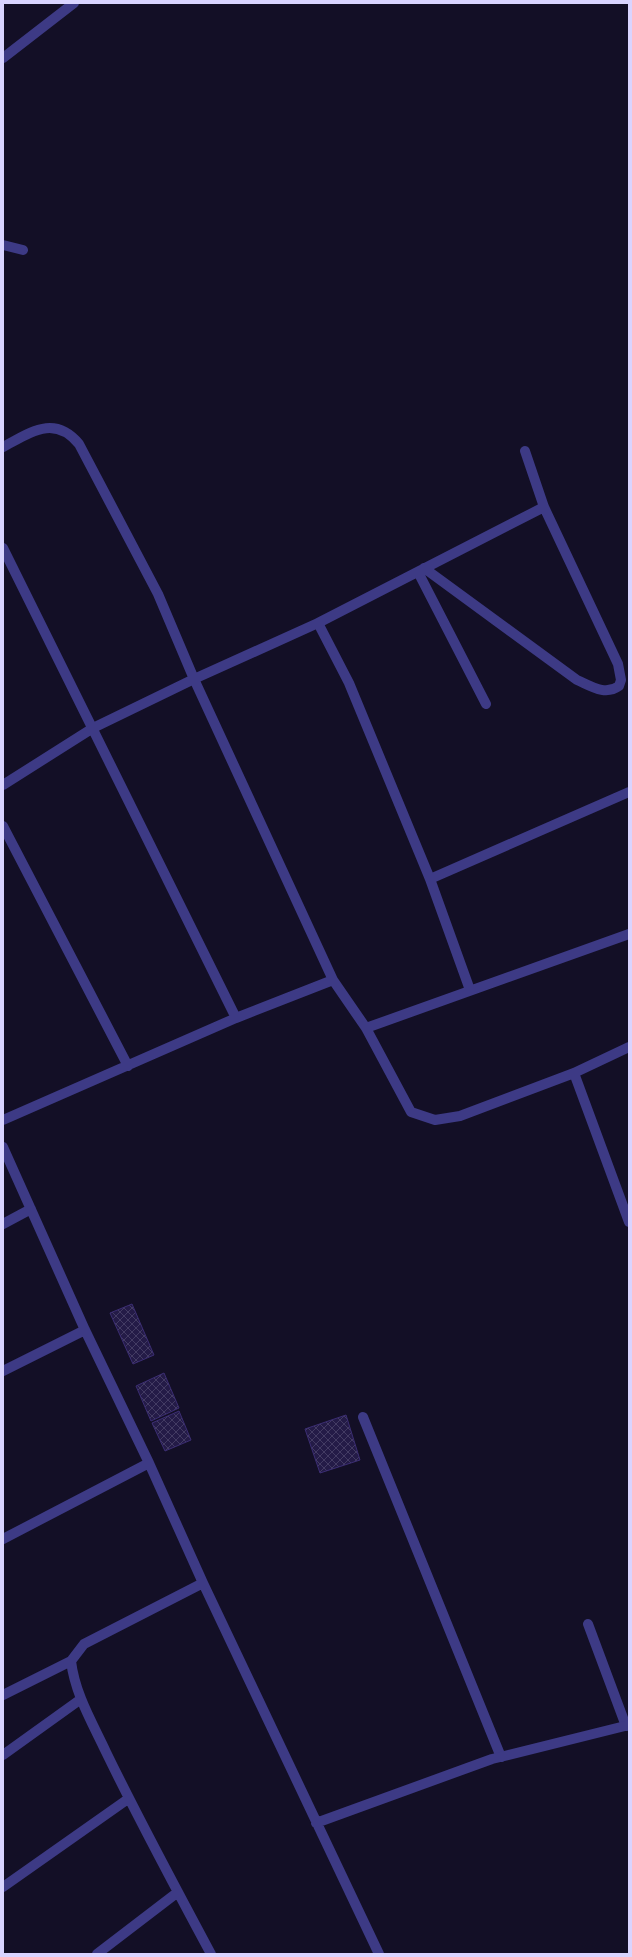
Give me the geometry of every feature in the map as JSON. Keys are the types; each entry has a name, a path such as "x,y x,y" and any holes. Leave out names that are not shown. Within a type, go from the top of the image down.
{"street":[{"path":"3,58 74,3"},
{"path":"3,245 23,250"},
{"path":"3,447 38,428 60,430 74,438 78,444 158,594 194,679 333,980 366,1028 411,1112 435,1120 446,1119 476,1111 574,1073 629,1047"},
{"path":"421,570 577,680 605,691 619,686 621,680 618,664 544,507 525,451"},
{"path":"3,785 93,728 194,679 318,623 544,507"},
{"path":"3,548 236,1018"},
{"path":"421,570 486,704"},
{"path":"318,623 349,683 430,879 470,990"},
{"path":"430,879 629,792"},
{"path":"3,826 128,1066"},
{"path":"366,1028 629,934"},
{"path":"3,1120 236,1018 333,980"},
{"path":"574,1073 629,1222"},
{"path":"3,1147 85,1330 149,1463 203,1582 379,1954"},
{"path":"3,1224 31,1209"},
{"path":"3,1371 85,1330"},
{"path":"363,1417 501,1757"},
{"path":"3,1539 149,1463"},
{"path":"3,1695 71,1661 84,1644 203,1582"},
{"path":"316,1823 501,1757 628,1726 588,1624"},
{"path":"71,1661 74,1679 81,1699 128,1799 212,1954"},
{"path":"3,1755 81,1699"},
{"path":"3,1887 128,1799"},
{"path":"97,1954 178,1892"}],"building":[{"path":"132,1304 154,1355 133,1364 110,1313"},
{"path":"164,1373 179,1408 151,1421 136,1386"},
{"path":"179,1411 191,1440 165,1451 152,1423"},
{"path":"346,1415 360,1460 320,1473 305,1429"}]}
